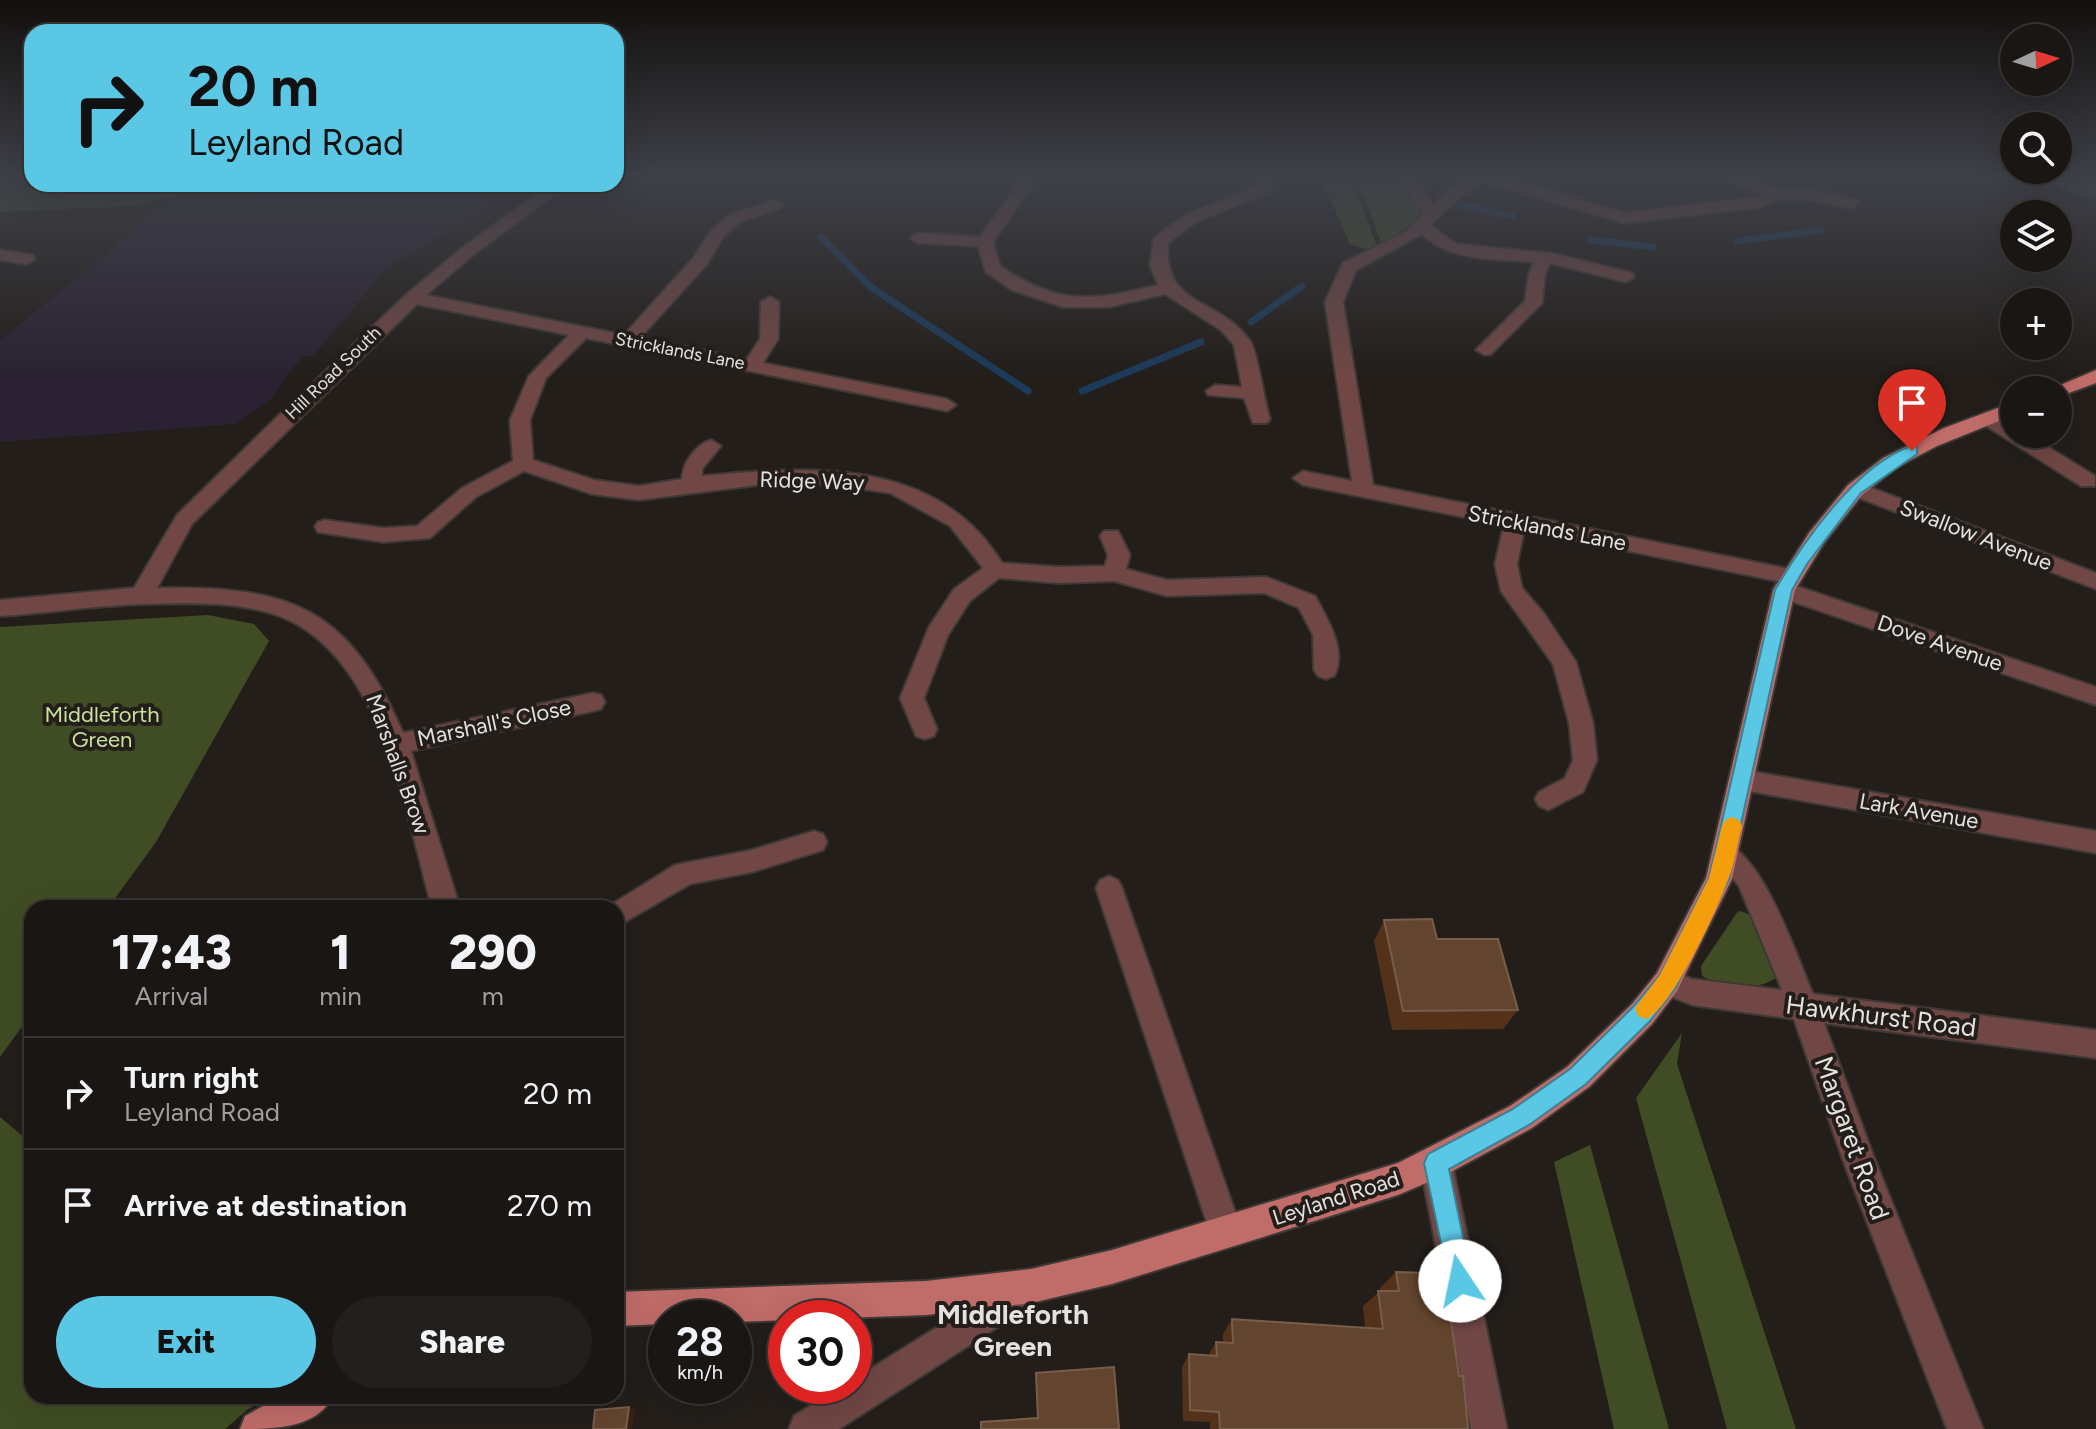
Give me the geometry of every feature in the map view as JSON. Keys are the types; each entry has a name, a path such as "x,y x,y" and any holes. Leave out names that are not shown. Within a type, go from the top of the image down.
{"main road":[{"path":"2072,385 2096,376"},
{"name":"Leyland Road","path":"624,1309 926,1298 1031,1286 1112,1267 1268,1221 1436,1163 1521,1117 1578,1077 1642,1014 1667,982 1719,879 1788,583 1856,489 1896,460 1928,442 2000,413"},
{"path":"258,1429 301,1404"}],"street":[{"name":"Hill Road South","path":"141,596 184,520 413,298 480,243"},
{"path":"628,341 671,296 712,243"},
{"path":"985,243 992,268 1018,286 1069,303 1109,302 1168,288"},
{"path":"1160,243 1158,265 1168,288 1227,326 1243,344 1260,419"},
{"path":"1364,491 1334,302 1349,267 1396,243"},
{"path":"1440,243 1452,249 1546,258 1626,277"},
{"path":"0,255 27,259"},
{"path":"1485,350 1533,303 1537,294 1535,273 1546,258"},
{"name":"Stricklands Lane","path":"413,298 947,405"},
{"path":"752,366 769,339 770,302"},
{"path":"325,527 425,543 452,504 481,483 523,464 520,420 538,376 582,332"},
{"path":"1215,391 1252,393"},
{"path":"1987,418 2088,481"},
{"path":"692,484 692,468 711,446"},
{"name":"Ridge Way","path":"523,464 592,487 639,493 757,478 830,477 895,487 957,521 983,550 995,570"},
{"name":"Stricklands Lane","path":"1303,478 1788,583"},
{"name":"Swallow Avenue","path":"1856,489 2096,581"},
{"path":"1515,522 1506,564 1512,591 1535,618 1564,662 1581,723 1585,760 1574,785 1548,799"},
{"path":"1111,536 1119,555 1114,573"},
{"path":"925,729 912,698 937,633 962,595 995,570 1059,575 1114,573 1167,588 1266,585 1307,602 1324,635 1326,670"},
{"name":"Dove Avenue","path":"1788,583 2096,696"},
{"name":"Marshalls Brow","path":"0,608 141,596 205,596 259,602 307,619 326,631 351,656 370,685 396,744 444,900"},
{"name":"Marshall's Close","path":"396,744 593,702"},
{"name":"Lark Avenue","path":"1743,780 2096,842"},
{"path":"624,910 684,873 752,861 814,842"},
{"name":"Margaret Road","path":"1725,854 1749,879 1804,1007 1859,1160 1965,1429"},
{"path":"1109,888 1226,1232"},
{"name":"Hawkhurst Road","path":"1667,982 1692,992 2096,1044"},
{"path":"1436,1163 1489,1429"},
{"path":"807,1429 1031,1286"}],"shaded area":[{"path":"119,243 429,243 386,269 313,356 302,356 270,400 236,424 0,442 0,340"}],"green space":[{"path":"1376,243 1377,246 1365,249 1350,244"},
{"name":"Middleforth Green","path":"208,615 254,624 269,641 156,842 114,900 24,900 24,1024 0,1057 0,627"},
{"path":"1738,911 1746,913 1760,926 1781,971 1766,983 1733,985 1702,976 1701,966"},
{"path":"1682,1033 1677,1064 1796,1429 1727,1429 1636,1098"},
{"path":"0,1117 24,1137 24,1404 257,1404 225,1429 0,1429"},
{"path":"1590,1145 1669,1429 1614,1429 1554,1162"}],"building":[{"path":"1432,919 1437,939 1498,939 1518,1010 1403,1011 1384,920"},
{"path":"1396,1272 1428,1273 1431,1294 1447,1295 1459,1376 1463,1376 1468,1429 1220,1429 1219,1412 1190,1410 1189,1354 1217,1356 1216,1342 1233,1343 1232,1319 1383,1329 1378,1291 1399,1291"},
{"path":"1114,1367 1119,1429 981,1429 981,1422 1038,1418 1036,1373"},
{"path":"629,1407 626,1429 593,1429 595,1410"}],"waterway":[{"path":"827,243 872,288 1028,391"},
{"path":"1614,243 1653,247"},
{"path":"1251,322 1302,286"},
{"path":"1082,391 1201,342"}],"slow traffic":[{"path":"1646,1008 1667,982 1719,879 1732,826"}],"district":[{"name":"Middleforth Green","path":"1013,1330"}],"route":[{"path":"1460,1281 1436,1163 1521,1117 1578,1077 1642,1014 1667,982 1719,879 1784,590 1801,560 1856,489 1912,451"}]}
